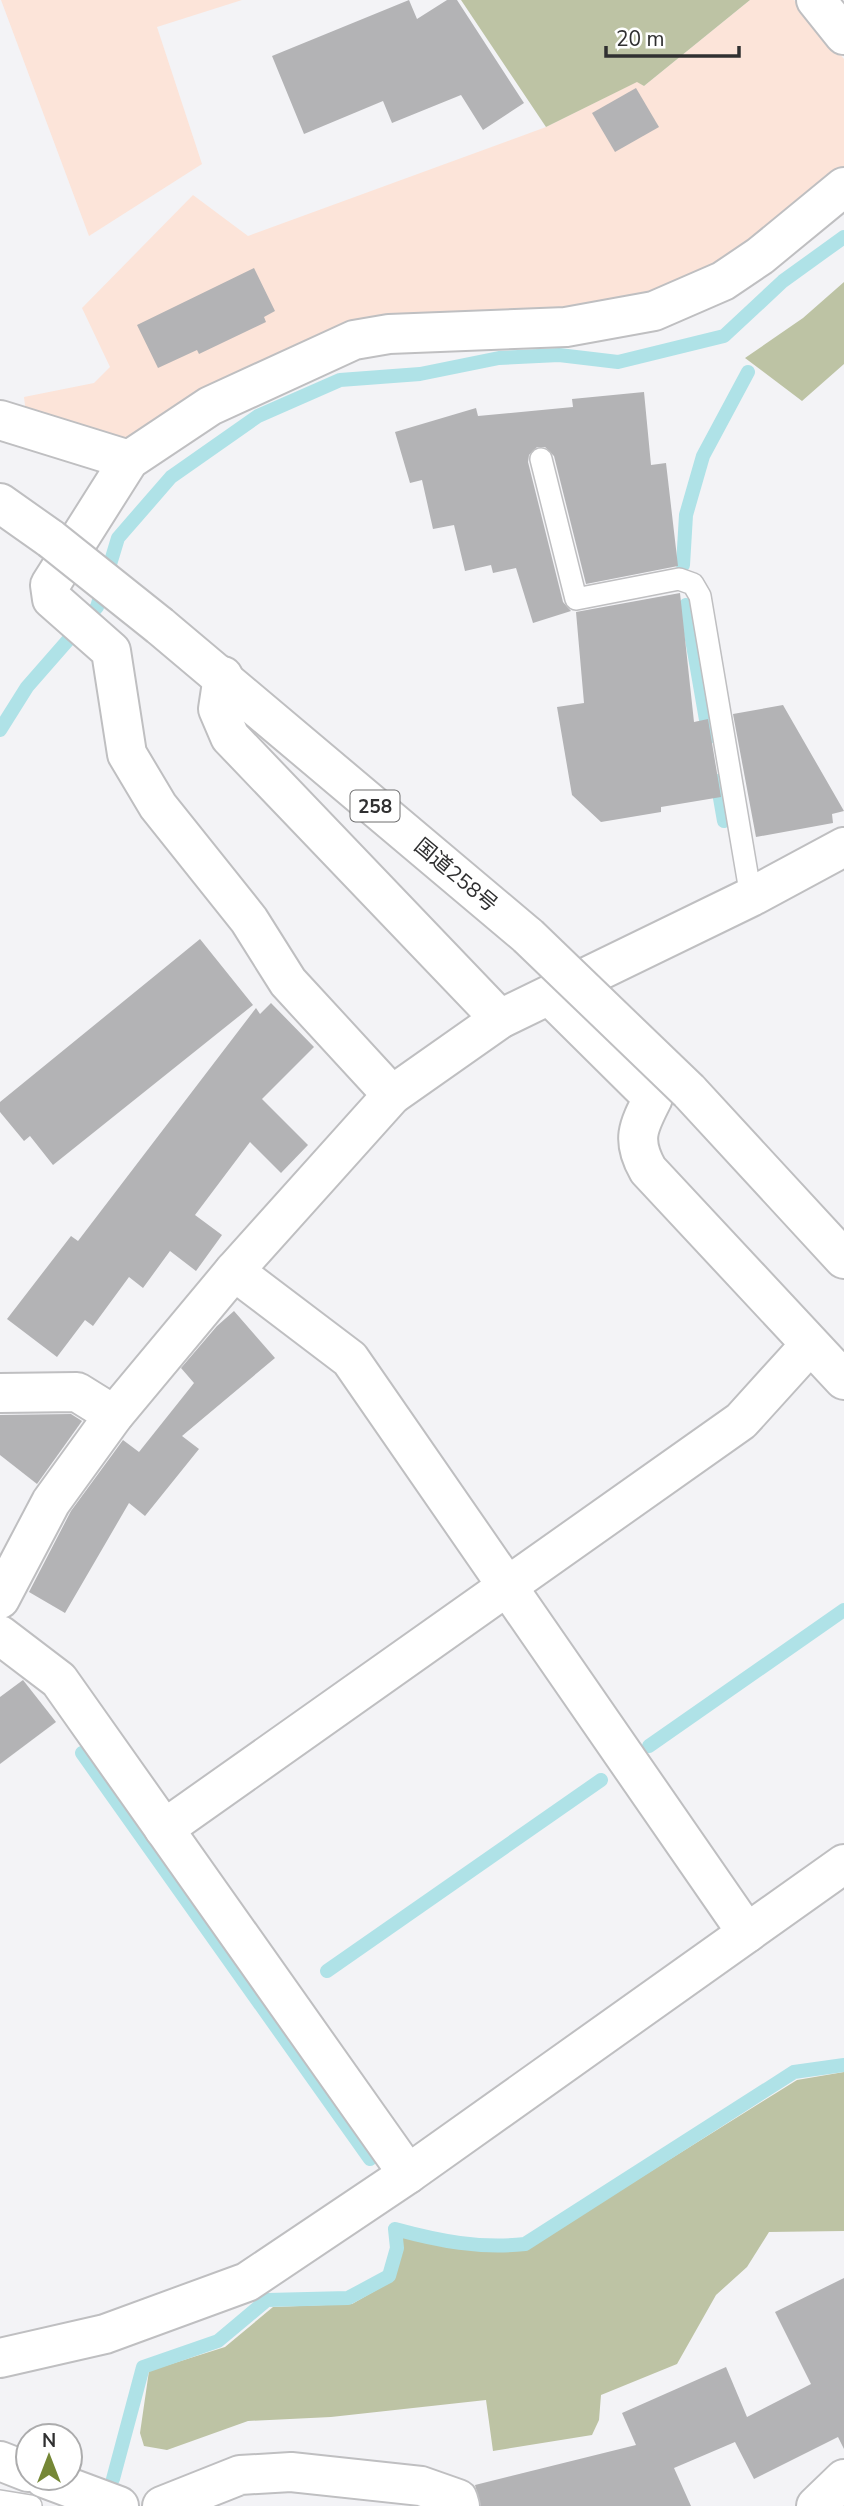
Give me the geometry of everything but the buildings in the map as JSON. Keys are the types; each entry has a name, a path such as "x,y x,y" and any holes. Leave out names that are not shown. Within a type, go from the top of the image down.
{"main road":[{"path":"816,0 844,36"},
{"path":"392,1095 288,982 249,920 158,806 128,754 111,651 51,598 50,584 129,460 210,406 354,340 388,334 566,327 654,311 723,281 760,256 844,187"},
{"path":"0,420 129,460"},
{"name":"国道258号","path":"0,503 51,539 223,676 528,936 689,1091 844,1259"},
{"path":"223,676 218,709 230,737 500,1019"},
{"path":"0,1599 51,1502 114,1415 234,1271 392,1095 500,1019 751,897 844,847"},
{"path":"550,996 653,1098 637,1138 639,1153 648,1170 809,1346 844,1380"},
{"path":"234,1271 350,1359 747,1933"},
{"path":"164,1829 741,1421 809,1346"},
{"path":"0,1393 77,1392 114,1415"},
{"path":"0,1635 59,1680 408,2174"},
{"path":"0,2358 105,2334 247,2282 408,2174 844,1864"},
{"path":"162,2506 240,2475 291,2472 421,2486 458,2499 460,2506"},
{"path":"816,2506 844,2479"},
{"path":"80,2492 117,2506"}],"lane":[{"path":"541,459 576,598 678,579 693,584 700,596 751,897"},
{"path":"0,2501 31,2506"}],"shaded area":[{"path":"1,0 242,0 157,27 202,164 89,236"},
{"path":"750,0 794,0 844,59 844,174 719,272 573,316 390,322 147,434 113,445 26,414 24,397 94,383 110,367 82,308 193,195 248,236 546,127 638,81 644,86"}],"green space":[{"path":"461,0 750,0 644,86 637,82 546,127"},
{"path":"844,282 844,364 802,401 745,358 803,318"},
{"path":"844,2072 844,2231 769,2232 747,2267 716,2295 677,2364 601,2395 599,2420 592,2435 493,2451 486,2400 331,2417 248,2421 167,2450 144,2446 140,2433 149,2371 225,2347 273,2307 352,2304 394,2280 403,2236 465,2249 528,2248 797,2080"}],"waterway":[{"path":"0,730 27,687 97,607 118,538 171,477 258,416 340,380 420,374 499,358 559,355 618,362 724,336 783,281 844,237"},
{"path":"683,565 686,515 703,456 748,372"},
{"path":"686,605 709,737"},
{"path":"717,781 724,821"},
{"path":"649,1746 844,1610"},
{"path":"82,1753 370,2159"},
{"path":"327,1971 601,1780"},
{"path":"113,2479 143,2367 218,2341 267,2300 348,2298 389,2276 397,2248 395,2229 460,2243 525,2244 794,2072 844,2065"}]}
